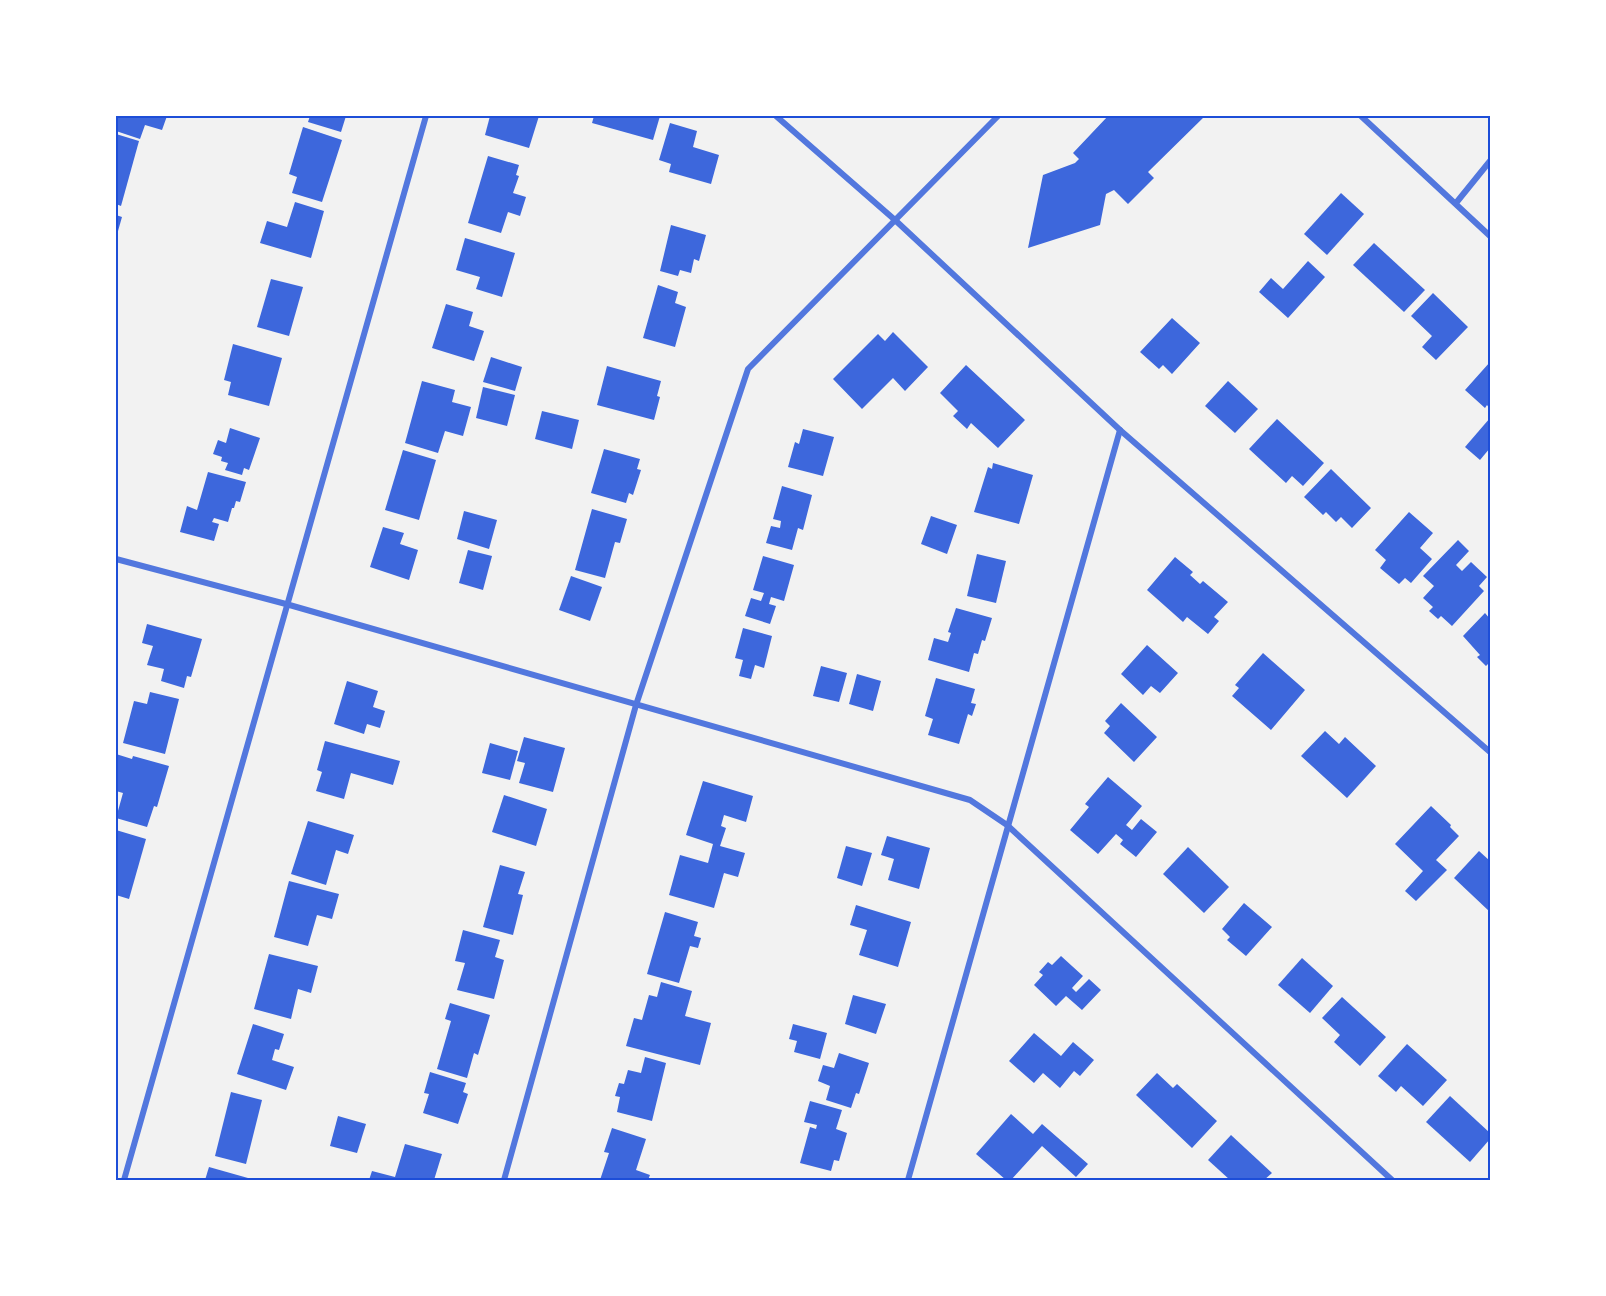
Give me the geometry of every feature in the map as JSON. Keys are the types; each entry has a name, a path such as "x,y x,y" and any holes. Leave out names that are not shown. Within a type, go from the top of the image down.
{"street":[{"path":"124,1180 426,116"},
{"path":"776,116 895,220 1119,430 1491,752"},
{"path":"504,1180 636,705 748,369 998,116"},
{"path":"1361,116 1491,236"},
{"path":"1456,203 1491,161"},
{"path":"908,1180 1119,430"},
{"path":"116,559 286,604 970,800 1007,825 1392,1180"}],"building":[{"path":"116,116 167,116 162,130 145,125 140,139 116,131"},
{"path":"310,116 346,116 341,132 308,122"},
{"path":"490,116 539,116 529,148 485,135"},
{"path":"594,116 660,116 653,140 592,123"},
{"path":"1108,116 1205,116 1148,172 1154,178 1128,204 1114,190 1106,194 1100,225 1028,248 1043,175 1075,163 1079,159 1073,153"},
{"path":"670,123 697,131 693,147 719,155 711,184 669,172 671,164 659,160"},
{"path":"303,127 342,140 322,202 292,193 297,177 289,174"},
{"path":"116,134 139,141 121,206 116,204"},
{"path":"488,156 519,165 516,175 519,176 513,193 526,197 520,216 508,212 501,233 468,223"},
{"path":"1341,193 1364,214 1327,255 1304,234"},
{"path":"295,202 324,211 311,258 260,243 267,221 287,227"},
{"path":"116,215 122,217 116,238"},
{"path":"671,225 706,235 699,261 694,259 691,273 680,270 678,276 660,271"},
{"path":"465,238 515,253 502,297 476,289 480,277 456,270"},
{"path":"1374,243 1425,290 1404,312 1353,265"},
{"path":"1308,261 1325,277 1288,318 1259,292 1271,278 1283,289"},
{"path":"271,279 303,287 289,336 257,327"},
{"path":"658,285 678,292 675,303 686,307 675,347 643,338"},
{"path":"1433,293 1468,327 1436,360 1422,347 1432,336 1411,316"},
{"path":"446,304 473,312 469,326 484,331 474,361 432,348"},
{"path":"1172,318 1200,343 1172,374 1163,365 1159,369 1140,352"},
{"path":"893,332 928,367 905,391 893,378 862,409 833,379 878,334 885,341"},
{"path":"233,344 282,358 269,406 228,395 231,382 224,380"},
{"path":"491,357 522,367 515,391 483,382"},
{"path":"1490,362 1490,409 1487,405 1485,408 1465,390"},
{"path":"966,365 1025,420 998,448 971,423 967,429 953,416 958,411 940,393"},
{"path":"607,366 661,381 657,396 660,397 654,420 597,405"},
{"path":"422,381 455,390 452,402 471,407 463,436 445,431 438,453 405,443"},
{"path":"1228,381 1258,409 1235,433 1205,406"},
{"path":"483,387 515,395 507,426 476,418"},
{"path":"542,411 579,420 572,449 535,439"},
{"path":"1490,418 1490,448 1480,460 1465,447"},
{"path":"1277,419 1324,463 1303,486 1292,476 1286,483 1249,449"},
{"path":"230,428 260,438 249,470 244,468 242,475 225,470 228,463 221,461 222,457 213,454 218,440 226,443"},
{"path":"803,429 834,437 823,476 788,467 795,442 799,444"},
{"path":"604,449 640,459 637,469 641,470 633,495 629,493 626,503 591,493"},
{"path":"403,450 436,460 419,520 385,510"},
{"path":"993,463 1033,475 1019,524 974,512 988,467 992,469"},
{"path":"1331,469 1371,508 1352,528 1341,517 1336,522 1326,512 1323,515 1304,497"},
{"path":"208,472 246,482 240,502 236,501 228,522 214,518 212,522 219,524 214,541 180,532 187,506 197,510"},
{"path":"782,486 812,495 803,530 798,528 792,550 766,543 771,526 780,528 781,521 773,519"},
{"path":"592,509 627,519 620,543 615,542 605,578 575,570"},
{"path":"464,511 497,520 489,549 457,539"},
{"path":"1409,512 1433,533 1420,548 1432,559 1411,583 1405,578 1399,584 1380,568 1386,560 1375,550"},
{"path":"931,516 957,525 947,554 921,544"},
{"path":"383,527 404,533 400,544 418,550 409,580 370,567"},
{"path":"1458,540 1469,551 1456,565 1462,571 1471,562 1487,577 1479,586 1484,591 1452,626 1441,616 1438,619 1429,611 1433,607 1423,598 1434,586 1423,576"},
{"path":"468,550 492,556 483,590 459,583"},
{"path":"977,554 1006,561 996,603 967,596"},
{"path":"763,556 794,565 784,601 771,597 769,604 776,606 770,624 745,616 751,598 761,601 764,593 753,590"},
{"path":"1175,557 1193,572 1190,575 1200,584 1203,581 1228,602 1214,617 1219,621 1208,634 1187,617 1183,622 1147,590"},
{"path":"571,576 602,587 590,621 559,610"},
{"path":"956,608 992,618 985,641 982,640 978,654 974,653 969,672 928,660 934,638 948,642 951,633 948,632"},
{"path":"1485,613 1490,619 1490,662 1486,666 1477,657 1480,655 1463,636"},
{"path":"147,624 202,639 191,677 187,676 184,688 161,681 164,669 147,665 153,646 142,643"},
{"path":"743,628 772,636 764,668 755,665 751,679 739,676 743,660 735,658"},
{"path":"1147,645 1178,673 1160,693 1151,686 1143,695 1121,674"},
{"path":"1263,653 1305,690 1271,730 1232,696 1239,688 1235,685"},
{"path":"821,666 847,673 839,702 813,696"},
{"path":"857,674 881,681 873,711 849,704"},
{"path":"936,678 975,689 971,703 976,704 972,716 968,714 959,744 928,735 933,719 925,716"},
{"path":"347,681 378,691 373,707 385,711 380,728 367,724 364,734 334,724"},
{"path":"150,692 179,699 165,754 123,743 134,701 147,704"},
{"path":"1121,703 1157,737 1134,762 1104,733 1110,726 1105,721"},
{"path":"1325,731 1339,744 1345,737 1376,766 1347,798 1301,756"},
{"path":"524,737 565,748 553,792 519,783 525,763 517,761"},
{"path":"325,741 400,761 393,785 351,773 344,799 316,791 322,772 317,770"},
{"path":"490,743 518,751 510,780 482,773"},
{"path":"116,754 132,759 133,756 169,766 157,807 154,806 147,827 116,818 123,793 116,791"},
{"path":"1108,777 1142,806 1126,825 1132,830 1141,819 1157,832 1136,857 1120,844 1123,840 1116,834 1098,854 1070,830 1089,807 1085,804"},
{"path":"703,781 753,796 746,822 724,815 721,826 726,828 720,846 745,853 738,877 724,873 714,908 669,895 680,855 708,863 713,844 686,835"},
{"path":"504,795 547,809 536,846 492,832"},
{"path":"1431,806 1459,836 1436,860 1447,870 1416,901 1405,891 1423,871 1395,844"},
{"path":"308,821 354,835 348,854 336,850 326,885 291,874"},
{"path":"116,830 146,839 129,899 116,895"},
{"path":"887,836 930,848 919,889 888,880 894,859 881,855"},
{"path":"846,846 872,853 862,886 837,878"},
{"path":"1188,847 1229,887 1204,913 1163,874"},
{"path":"1479,851 1490,861 1490,912 1454,878"},
{"path":"500,865 525,872 518,894 523,895 513,935 483,927"},
{"path":"289,881 339,894 332,919 317,915 308,946 274,937"},
{"path":"1244,903 1272,927 1246,956 1227,940 1230,937 1222,929"},
{"path":"856,905 911,922 898,967 859,955 867,930 850,925"},
{"path":"665,912 698,922 694,936 701,938 698,948 690,946 679,983 647,974"},
{"path":"463,930 500,940 495,957 504,960 494,999 457,990 465,963 455,961"},
{"path":"269,954 318,966 311,993 298,989 291,1019 254,1009"},
{"path":"1061,956 1083,976 1072,988 1076,992 1089,979 1101,990 1082,1010 1066,996 1056,1006 1034,985 1043,975 1039,972 1048,962 1052,965"},
{"path":"1302,958 1333,986 1310,1013 1278,985"},
{"path":"661,982 692,991 685,1016 711,1023 700,1065 626,1046 634,1018 642,1020 649,995 657,997"},
{"path":"853,995 886,1004 876,1034 845,1024"},
{"path":"1342,997 1386,1037 1360,1066 1334,1042 1340,1035 1322,1018"},
{"path":"450,1003 490,1015 478,1055 474,1053 467,1078 437,1069 451,1021 445,1019"},
{"path":"253,1024 284,1034 279,1050 275,1049 272,1060 294,1067 286,1090 237,1074"},
{"path":"793,1024 827,1033 820,1059 794,1052 797,1041 789,1039"},
{"path":"1034,1033 1061,1056 1073,1042 1094,1060 1080,1076 1074,1071 1060,1088 1043,1073 1034,1083 1009,1061"},
{"path":"1407,1044 1447,1080 1423,1106 1401,1086 1396,1092 1378,1076"},
{"path":"839,1053 869,1063 859,1094 856,1093 851,1108 826,1100 830,1086 818,1081 823,1065 834,1068"},
{"path":"645,1057 666,1063 652,1121 617,1112 620,1097 615,1096 619,1083 624,1084 628,1070 641,1073"},
{"path":"430,1072 466,1083 463,1092 468,1094 458,1124 423,1113 429,1094 424,1093"},
{"path":"1157,1073 1173,1088 1177,1084 1217,1121 1192,1148 1136,1095"},
{"path":"231,1092 262,1100 246,1164 215,1156"},
{"path":"1450,1096 1490,1133 1490,1139 1470,1162 1426,1122"},
{"path":"810,1101 842,1110 836,1129 847,1133 839,1161 834,1160 831,1171 800,1163 810,1127 816,1129 817,1125 804,1122"},
{"path":"1011,1114 1033,1134 1042,1124 1088,1164 1076,1177 1042,1146 1011,1180 1006,1180 976,1154"},
{"path":"338,1116 366,1124 357,1153 330,1146"},
{"path":"612,1128 646,1139 636,1170 650,1175 648,1180 600,1180 609,1153 604,1152"},
{"path":"1231,1135 1272,1173 1264,1180 1230,1180 1208,1160"},
{"path":"405,1144 442,1154 434,1180 369,1180 372,1171 395,1177"},
{"path":"209,1167 255,1180 205,1180"}]}
